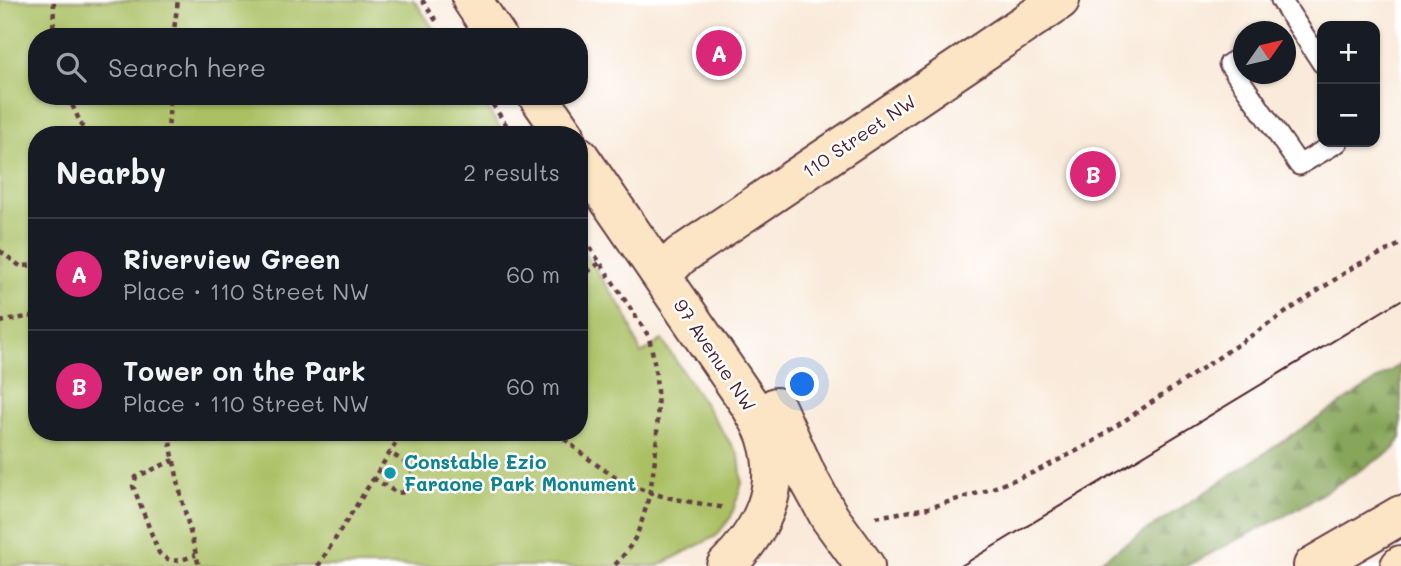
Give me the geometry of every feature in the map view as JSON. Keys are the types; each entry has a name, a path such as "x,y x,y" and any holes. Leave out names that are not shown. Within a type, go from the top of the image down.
{"street":[{"path":"472,0 491,28"},
{"name":"110 Street NW","path":"671,266 1060,0"},
{"path":"544,105 559,126"},
{"name":"97 Avenue NW","path":"588,167 671,266 765,386 807,477 830,518 865,566"},
{"name":"97 Avenue NW","path":"671,266 767,437 772,463 771,495 765,514 749,540 726,566"},
{"path":"1313,566 1401,515"}],"lane":[{"path":"1281,0 1286,21"},
{"path":"1296,35 1317,58"},
{"path":"1243,84 1299,165 1330,147"}],"path":[{"path":"54,0 54,28"},
{"path":"174,28 178,0"},
{"path":"72,105 82,126"},
{"path":"168,126 170,105"},
{"path":"493,105 507,126"},
{"path":"588,244 643,327 653,352 658,388 650,493 640,528 626,553 614,566"},
{"path":"871,518 928,508 985,491 1037,471 1088,445 1355,266 1401,244"},
{"path":"0,251 20,266 28,266"},
{"path":"588,271 601,262"},
{"path":"0,322 28,317"},
{"path":"170,441 199,566"},
{"path":"318,566 397,441"},
{"path":"566,441 610,474 650,493 728,509"},
{"path":"373,478 397,494 405,492 414,482 410,466 390,452"},
{"path":"174,460 136,477 133,486 159,554 176,562 196,555"}],"green space":[{"path":"0,0 414,0 433,28 28,28 28,105 485,105 499,126 28,126 28,441 588,441 588,258 626,314 641,354 662,340 739,456 742,483 731,517 716,536 658,566 0,566"},
{"path":"1401,364 1401,438 1393,450 1294,511 1186,566 1092,566"}],"tram line":[{"path":"961,566 1401,300"}],"place":[{"name":"Riverview Green","path":"719,53"},
{"name":"Tower on the Park","path":"1093,174"},
{"name":"Constable Ezio Faraone Park Monument","path":"390,473"}]}
